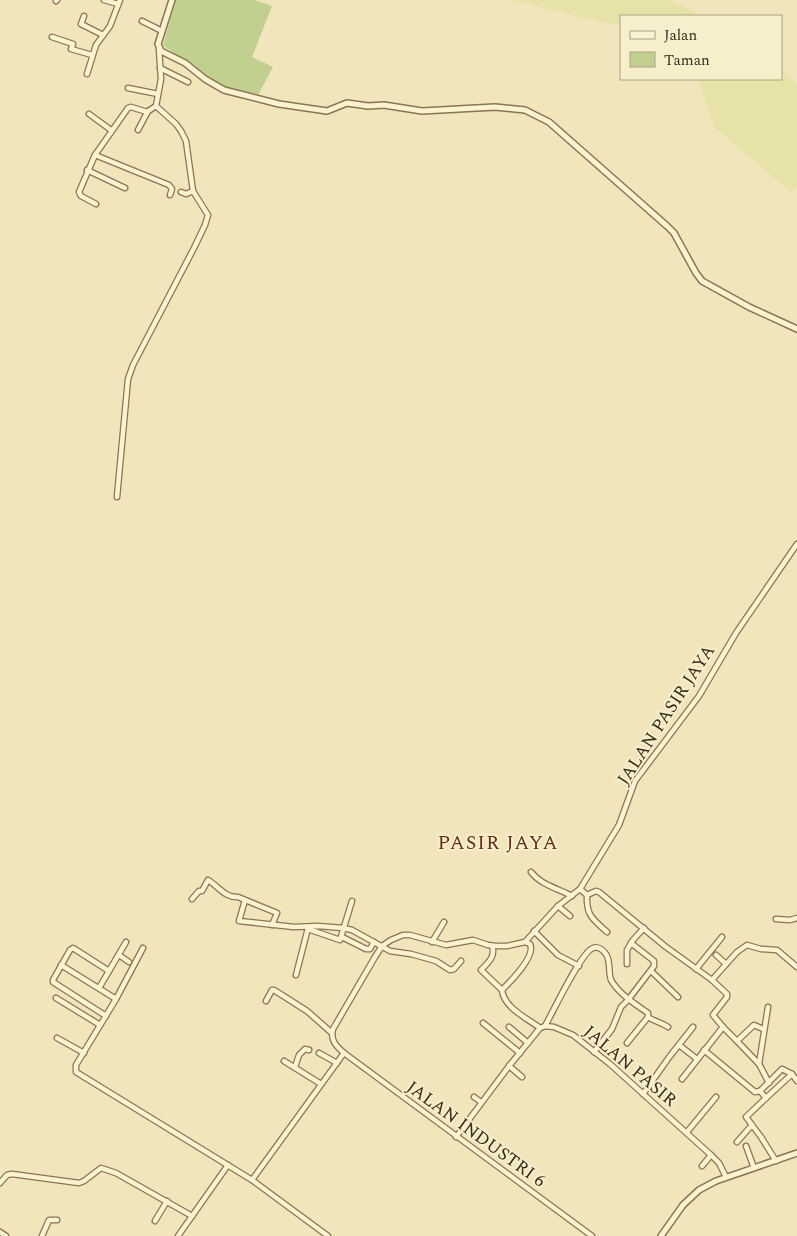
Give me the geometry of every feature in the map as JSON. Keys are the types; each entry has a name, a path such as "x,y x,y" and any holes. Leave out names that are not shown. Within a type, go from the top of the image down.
{"street":[{"path":"87,74 96,45 114,18 119,2 104,0"},
{"path":"138,130 148,112 156,106 161,79 158,44 172,0"},
{"path":"84,16 81,24 103,35"},
{"path":"142,21 162,31"},
{"path":"52,37 73,44 71,49 92,55"},
{"path":"159,49 185,63 205,79 224,90 279,104 327,111 347,103 368,106 384,105 422,111 506,107 533,113 549,122 667,226 674,234 702,281 749,307 797,329"},
{"path":"160,68 188,82"},
{"path":"128,88 158,94"},
{"path":"117,497 127,388 132,365 194,248 208,215 193,191 186,141 176,124 156,106"},
{"path":"96,204 79,193 94,155 128,107 148,112"},
{"path":"89,114 111,130"},
{"path":"94,155 169,185 172,189 170,194"},
{"path":"87,170 126,188"},
{"path":"181,192 186,194 193,191"},
{"name":"JALAN PASIR JAYA","path":"525,942 558,906 580,888 619,825 635,782 698,696 736,633 797,544"},
{"path":"530,872 542,883 553,886 572,896"},
{"path":"192,899 199,891 202,891 208,880 216,884 219,890 233,897 238,897 277,913 272,925"},
{"path":"580,888 587,895 588,912 607,932"},
{"path":"587,895 596,891 599,892 666,947 712,980 728,995 713,1014 722,1027 759,1064 769,1083"},
{"path":"245,900 239,921 308,928 343,928 352,930 390,951 411,954 436,961 450,970 454,969 461,961"},
{"path":"342,937 352,901"},
{"path":"558,906 570,916"},
{"path":"776,919 790,920 797,918"},
{"path":"432,942 444,922"},
{"path":"308,928 338,940 342,937"},
{"path":"296,975 308,928"},
{"path":"627,964 627,950 644,928"},
{"path":"534,931 558,955 579,966"},
{"path":"332,1033 382,946 403,935 410,935 446,945 473,940 492,946 507,946 525,942 530,944 532,946 527,959 502,990"},
{"path":"342,937 366,949 370,949 374,942"},
{"path":"696,969 722,937"},
{"path":"99,988 126,942"},
{"path":"594,1052 612,1029 618,1010 654,966 654,961 631,943"},
{"path":"492,946 494,950 492,958 481,970 502,990 504,1000 543,1027"},
{"path":"712,980 744,946 777,950 797,967"},
{"path":"106,1016 53,982 53,977 73,948 109,971"},
{"path":"143,948 75,1069 77,1074 252,1180 328,1236"},
{"path":"456,1137 509,1066 543,1027 587,952 593,948 599,948 605,952 611,979 628,1000 648,1013 648,1017 656,1022 662,1022 668,1027"},
{"path":"119,955 129,962"},
{"path":"716,956 726,964"},
{"path":"60,965 116,999"},
{"path":"651,971 678,997"},
{"path":"252,1180 344,1053 336,1045 332,1033 307,1011 274,990 272,990 266,1001"},
{"path":"56,998 100,1025"},
{"path":"759,1064 763,1029 768,1007"},
{"path":"627,1043 648,1017"},
{"path":"483,1022 520,1053"},
{"path":"737,1041 754,1025 763,1029"},
{"name":"JALAN PASIR","path":"543,1027 562,1030 573,1035 594,1052 687,1132 718,1163 726,1177"},
{"path":"643,1094 693,1027"},
{"path":"682,1079 722,1027"},
{"path":"509,1028 528,1043"},
{"path":"57,1038 84,1053"},
{"path":"679,1045 697,1059"},
{"path":"295,1068 299,1054 304,1049 309,1050"},
{"path":"704,1050 754,1092 760,1091 781,1069 785,1069 792,1074 797,1081"},
{"path":"319,1053 336,1063"},
{"name":"JALAN INDUSTRI 6","path":"344,1053 592,1236"},
{"path":"284,1061 321,1084"},
{"path":"509,1066 522,1077"},
{"path":"776,1161 746,1118 792,1074"},
{"path":"760,1091 766,1098"},
{"path":"474,1097 481,1102"},
{"path":"687,1132 716,1097"},
{"path":"737,1142 752,1125"},
{"path":"746,1146 754,1168"},
{"path":"661,1236 683,1205 699,1190 726,1177 797,1153"},
{"path":"702,1166 711,1155"},
{"path":"178,1236 228,1165"},
{"path":"0,1183 7,1175 12,1174 79,1183 101,1168 116,1173 192,1216"},
{"path":"155,1221 167,1201"},
{"path":"42,1236 48,1221 57,1220"},
{"path":"0,1232 6,1236"}],"shaded area":[{"path":"512,0 671,0 701,15 620,15 620,25 600,22"},
{"path":"782,70 797,85 797,186 791,192 714,127 698,80 782,80"}],"green space":[{"path":"176,0 254,0 272,6 252,57 273,67 257,97 230,91 204,77 163,45"}],"district":[{"name":"PASIR JAYA","path":"498,843"}]}
